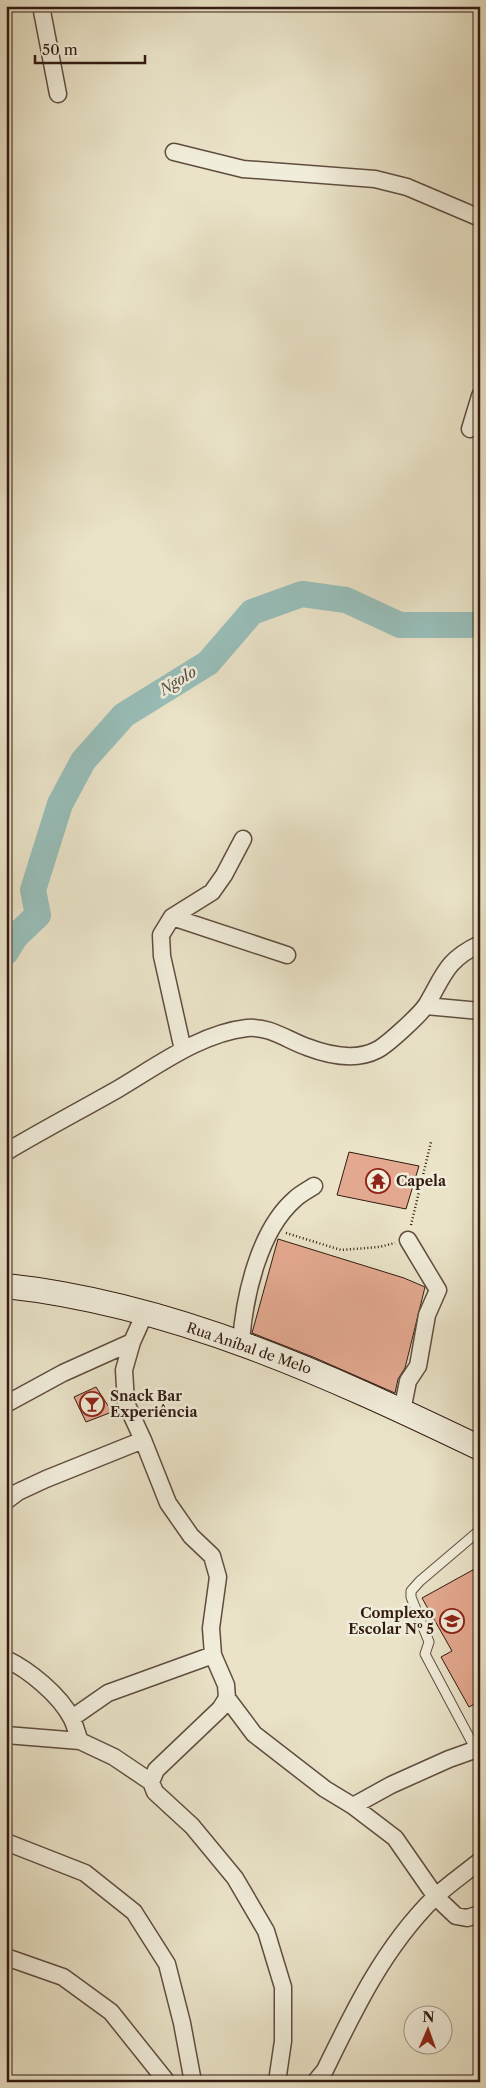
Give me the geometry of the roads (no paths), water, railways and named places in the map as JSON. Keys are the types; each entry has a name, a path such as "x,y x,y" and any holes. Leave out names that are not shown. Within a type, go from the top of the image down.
{"street":[{"path":"41,6 58,94"},
{"path":"174,152 242,169 375,179 408,187 480,218"},
{"path":"470,429 480,396"},
{"path":"183,1050 162,956 161,935 172,916 212,892 224,875 243,839"},
{"path":"172,916 287,955"},
{"path":"6,1152 183,1050 223,1034 248,1028 270,1030 306,1047 354,1057 377,1050 426,1006 450,964 463,952 480,944"},
{"path":"426,1006 480,1011"},
{"path":"241,1343 248,1290 266,1240 278,1219 294,1199 314,1186"},
{"path":"402,1411 408,1381 418,1366 427,1315 438,1290 408,1240"},
{"name":"Rua Aníbal de Melo","path":"6,1286 46,1290 145,1313 241,1343 319,1373 402,1411 479,1450"},
{"path":"145,1313 132,1342 124,1370 126,1403 168,1503 192,1536 212,1556 218,1577 211,1628 214,1655 226,1686 227,1698 254,1734 325,1789 353,1806 394,1838 436,1897 456,1916 467,1918 480,1914"},
{"path":"6,1404 63,1373 132,1342"},
{"path":"6,1501 18,1492 46,1479 143,1440"},
{"path":"72,1718 108,1693 214,1655"},
{"path":"6,1658 21,1666 45,1686 72,1718 80,1741"},
{"path":"151,1782 156,1770 220,1709 227,1698"},
{"path":"6,1735 80,1741 114,1757 151,1782 155,1792 192,1826 235,1878 266,1931 283,1987 283,2041 278,2082"},
{"path":"353,1806 398,1782 449,1759 478,1751"},
{"path":"6,1842 85,1873 134,1912 167,1964 182,2024 193,2082"},
{"path":"316,2082 325,2070 370,1982 391,1948 436,1897 480,1861"},
{"path":"6,1957 63,1977 111,2012 167,2082"}],"lane":[{"path":"478,1751 425,1654 429,1642 410,1597 411,1591 420,1581 480,1530"}],"waterway":[{"name":"Ngolo","path":"6,952 15,937 38,915 33,890 60,804 83,761 124,715 208,663 252,612 302,594 346,600 400,625 480,625"}],"place":[{"name":"Capela","path":"378,1181"},
{"name":"Snack Bar Experiência","path":"92,1404"},
{"name":"Complexo Escolar Nº 5","path":"452,1621"}]}
